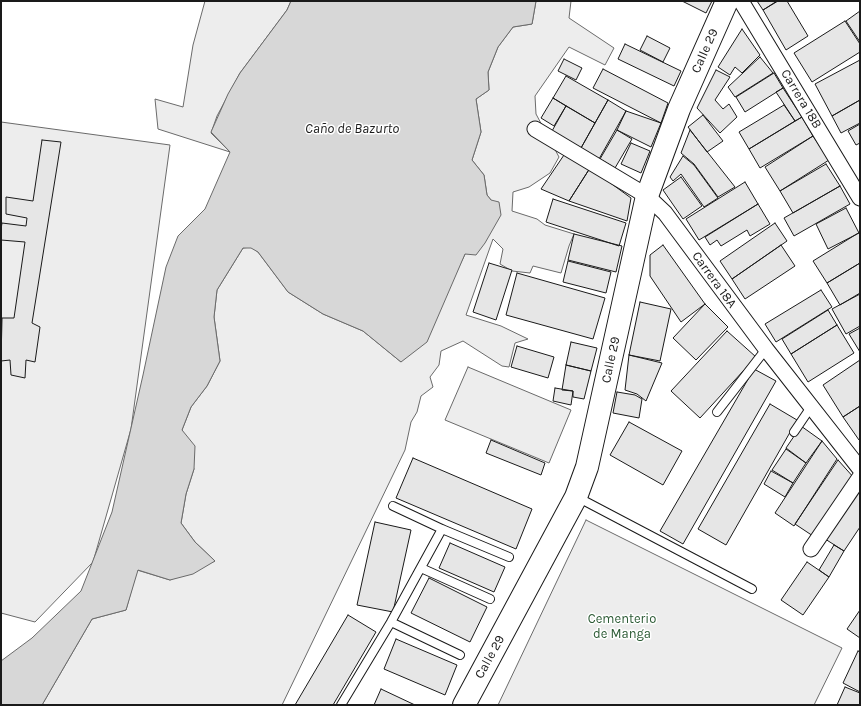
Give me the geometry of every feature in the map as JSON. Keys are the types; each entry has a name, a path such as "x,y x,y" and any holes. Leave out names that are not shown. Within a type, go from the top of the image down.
{"main road":[{"name":"Calle 29","path":"464,705 576,497 587,467 647,196 679,109 727,1"}],"street":[{"name":"Carrera 18B","path":"741,1 860,198"},
{"name":"Carrera 18A","path":"535,129 647,196 665,213 766,349 860,469"},
{"path":"812,549 860,477"}],"lane":[{"path":"717,412 766,349"},
{"path":"794,432 811,407"},
{"path":"576,497 752,589"},
{"path":"393,506 442,529 509,556"},
{"path":"341,705 391,622 442,529"},
{"path":"421,568 490,599"},
{"path":"391,622 460,655"}],"shaded area":[{"path":"205,1 291,1 287,10 240,73 217,116 211,133 230,152 158,129 155,99 183,107 193,45"},
{"path":"536,1 571,1 569,18 614,48 605,65 569,47 535,96 536,114 559,157 550,173 529,187 513,192 512,211 537,219 545,225 574,234 561,273 533,266 530,273 512,271 500,264 503,249 493,239 466,315 501,326 528,339 515,343 509,367 502,366 463,341 441,351 439,365 430,377 433,387 421,396 417,412 411,422 405,450 282,705 42,705 92,619 126,610 137,570 170,580 215,561 195,542 181,523 186,494 194,469 182,430 191,407 207,386 220,361 214,317 217,290 243,248 251,247 258,252 288,292 323,314 363,331 401,362 456,273 491,200 487,195 484,175 472,160 481,132 476,99 489,90 488,72 498,47 513,27 532,24"},
{"path":"1,122 170,145 131,429 93,562 35,622 1,613"},
{"path":"468,367 571,410 549,463 445,420"},
{"name":"Cementerio de Manga","path":"586,520 842,648 814,705 498,705"}],"water":[{"name":"Caño de Bazurto","path":"291,1 536,1 532,24 513,27 498,47 488,72 489,90 476,99 481,132 472,160 484,175 487,195 491,200 499,202 501,215 485,243 476,255 465,254 427,342 401,362 363,331 323,314 288,292 258,252 251,248 243,248 217,290 214,317 220,361 207,386 191,407 182,430 195,446 194,469 186,494 181,523 195,542 215,561 193,574 170,580 138,570 126,610 92,619 42,705 1,705 1,661 32,638 81,591 112,512 166,267 178,236 205,209 230,152 211,132 228,94 240,73 287,10"}],"building":[{"path":"682,1 712,1 706,13"},
{"path":"757,1 777,1 763,10"},
{"path":"778,1 787,1 808,36 786,50 763,10"},
{"path":"860,11 860,42 846,21"},
{"path":"845,21 860,44 860,52 812,82 794,53"},
{"path":"742,29 760,55 742,73 735,67 730,75 718,67"},
{"path":"647,36 670,48 663,62 640,50"},
{"path":"625,44 681,71 674,86 618,59"},
{"path":"760,57 773,73 735,97 728,87"},
{"path":"564,59 582,68 576,80 558,71"},
{"path":"860,60 860,100 832,116 815,84"},
{"path":"603,69 668,103 661,123 593,88"},
{"path":"716,70 730,77 715,100 723,109 729,104 737,117 720,133 697,108"},
{"path":"774,73 783,88 745,112 736,97"},
{"path":"566,76 608,100 595,123 553,98"},
{"path":"783,88 802,117 795,121 776,92"},
{"path":"553,98 566,106 554,126 541,118"},
{"path":"608,100 626,111 599,159 581,148"},
{"path":"860,100 860,123 841,133 832,116"},
{"path":"784,105 795,121 749,149 739,132"},
{"path":"566,106 595,123 581,148 552,131"},
{"path":"626,111 661,123 651,147 617,130"},
{"path":"703,115 723,141 707,152 688,127"},
{"path":"802,117 813,136 760,168 749,149"},
{"path":"860,124 860,143 856,145 848,131"},
{"path":"617,130 632,139 615,168 600,159"},
{"path":"690,130 735,187 718,197 694,164 681,153"},
{"path":"813,136 829,160 780,191 765,167"},
{"path":"42,140 61,142 32,323 40,327 35,362 26,360 25,378 11,375 10,360 1,361 2,318 14,318 25,242 1,240 1,229 2,223 26,226 27,218 6,214 6,197 33,201"},
{"path":"631,143 650,151 641,173 621,164"},
{"path":"566,152 590,168 569,201 541,189"},
{"path":"683,156 694,165 718,198 704,207 681,174 673,181 670,177"},
{"path":"826,164 840,186 793,213 780,191"},
{"path":"590,168 631,198 627,221 569,201"},
{"path":"681,177 702,206 683,219 663,190"},
{"path":"745,182 758,204 699,240 686,219"},
{"path":"840,186 850,204 794,236 784,218"},
{"path":"553,199 626,223 619,246 546,222"},
{"path":"758,204 770,224 750,236 747,230 721,246 717,240 710,245 705,237"},
{"path":"846,208 859,233 828,249 816,224"},
{"path":"775,223 787,241 732,279 720,261"},
{"path":"860,232 860,263 827,283 813,261"},
{"path":"574,234 622,246 616,272 568,260"},
{"path":"663,245 705,304 681,322 650,276 650,255"},
{"path":"781,245 795,266 745,299 732,279"},
{"path":"568,261 611,272 606,293 563,282"},
{"path":"489,263 512,270 496,320 473,312"},
{"path":"860,263 860,293 840,305 827,283"},
{"path":"517,273 605,298 593,339 506,315"},
{"path":"821,290 832,307 776,342 765,324"},
{"path":"860,294 860,326 846,334 832,309"},
{"path":"640,302 671,309 660,361 629,355"},
{"path":"705,304 728,327 696,360 673,338"},
{"path":"828,310 837,325 791,354 782,339"},
{"path":"837,325 854,353 808,382 791,354"},
{"path":"860,328 860,352 849,334"},
{"path":"727,331 756,357 700,418 671,391"},
{"path":"571,342 597,348 591,371 566,365"},
{"path":"517,346 554,357 548,378 511,367"},
{"path":"629,355 662,363 646,401 637,394 625,390"},
{"path":"860,360 860,406 843,417 823,385"},
{"path":"566,365 591,371 584,399 573,397 573,391 562,390"},
{"path":"754,369 776,381 683,544 660,531"},
{"path":"555,388 573,391 571,405 553,401"},
{"path":"617,392 635,395 642,399 639,418 613,413"},
{"path":"770,404 797,420 726,545 698,529"},
{"path":"860,406 860,439 859,440 843,417"},
{"path":"629,422 682,451 663,485 610,455"},
{"path":"801,426 822,441 806,463 786,448"},
{"path":"491,440 545,463 541,475 486,453"},
{"path":"822,441 837,459 794,526 775,513"},
{"path":"786,449 806,463 793,483 772,470"},
{"path":"413,458 532,509 516,549 396,498"},
{"path":"838,460 855,479 816,538 795,524"},
{"path":"771,471 793,483 785,497 764,484"},
{"path":"860,488 860,527 844,551 822,537"},
{"path":"375,522 411,530 393,612 357,605"},
{"path":"450,543 505,567 494,592 439,568"},
{"path":"834,545 844,551 829,577 819,570"},
{"path":"807,562 829,577 803,615 781,600"},
{"path":"429,578 487,607 470,642 411,613"},
{"path":"860,610 860,638 847,629"},
{"path":"348,615 376,632 333,705 295,705"},
{"path":"396,639 457,665 445,695 384,669"},
{"path":"858,651 860,652 860,692 843,683"},
{"path":"845,687 860,693 860,705 837,705"},
{"path":"381,689 415,705 374,705"}]}
